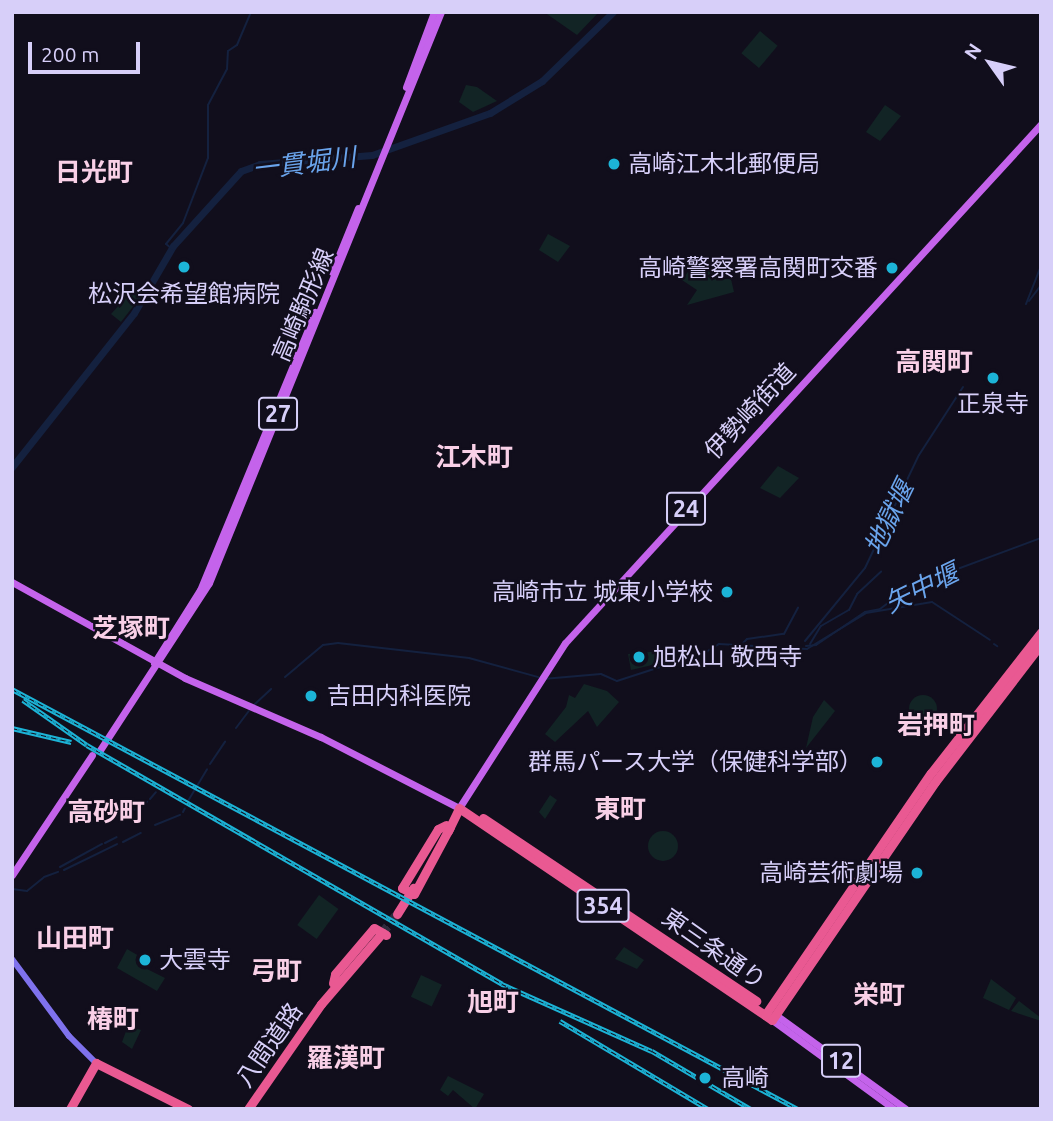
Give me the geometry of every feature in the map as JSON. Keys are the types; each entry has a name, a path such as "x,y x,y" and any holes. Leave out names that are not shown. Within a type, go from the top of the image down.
{"highway":[{"path":"770,1015 931,773 1041,632"},
{"path":"770,1015 935,782 1041,644"},
{"name":"東三条通り","path":"459,808 492,823 770,1015"},
{"name":"伊勢崎街道","path":"396,913 459,808"},
{"path":"448,826 413,894 404,888 438,829 448,826"},
{"path":"373,929 384,931 384,939 335,985 335,974 373,929"},
{"name":"八間道路","path":"248,1109 335,985 380,932"},
{"path":"70,1109 96,1063 188,1109"}],"main road":[{"name":"高崎駒形線","path":"385,147 434,12"},
{"name":"高崎駒形線","path":"12,875 209,583 441,12"},
{"name":"伊勢崎街道","path":"459,808 565,643 1041,124"},
{"name":"東三条通り","path":"12,582 157,663 321,737 459,808"},
{"path":"12,959 69,1036 96,1063"},
{"name":"東三条通り","path":"770,1015 894,1109"},
{"name":"東三条通り","path":"770,1015 906,1109"}],"shaded area":[{"path":"544,12 599,12 577,35"},
{"path":"760,31 778,46 759,68 741,53"},
{"path":"466,85 477,87 497,101 473,112 459,102"},
{"path":"885,105 901,116 880,141 866,132"},
{"path":"548,234 570,246 558,262 539,250"},
{"path":"696,261 723,279 731,279 734,292 687,305 697,290 682,280"},
{"path":"134,289 142,295 121,322 111,314"},
{"path":"778,466 799,478 780,498 760,488"},
{"path":"661,651 665,662 631,670 628,654"},
{"path":"584,684 607,691 619,702 597,727 588,711 555,742 545,734 566,707 569,695 575,698"},
{"path":"923,695 933,699 937,709 933,719 923,723 913,719 909,709 913,699"},
{"path":"824,700 835,711 806,748 813,717"},
{"path":"550,795 557,800 545,819 539,812"},
{"path":"663,831 674,835 678,846 674,857 663,861 652,857 648,846 652,835"},
{"path":"319,895 338,909 317,939 297,925"},
{"path":"624,947 644,960 637,969 615,959"},
{"path":"127,949 139,956 137,964 165,978 157,991 117,968"},
{"path":"421,975 442,985 432,1006 411,997"},
{"path":"991,979 1016,998 1009,1010 983,998"},
{"path":"1019,1001 1041,1018 1041,1021 1011,1011"},
{"path":"128,1026 141,1030 132,1049 122,1042"},
{"path":"448,1076 484,1094 475,1109 453,1090 448,1096 440,1090"}],"waterway":[{"path":"172,249 166,244 183,223 208,158 208,105 227,69 228,51 237,45 251,12"},
{"name":"一貫堀川","path":"12,467 134,313 173,246 241,171 260,164 372,155 490,113 542,81 613,12"},
{"name":"地獄堰","path":"1026,304 1041,266"},
{"path":"1029,301 1041,285"},
{"name":"地獄堰","path":"805,641 865,568 919,455 963,387"},
{"name":"矢中堰","path":"806,646 816,645 865,612 880,609 909,587 1041,538"},
{"path":"810,644 821,626 849,610 857,594 881,572"},
{"path":"543,679 601,674 617,681 706,652 719,644 807,649 866,613 932,602 990,640"},
{"path":"742,644 747,639 784,634 798,608"},
{"path":"298,666 323,645 338,643 469,658 538,677"},
{"path":"285,677 297,667"},
{"path":"255,704 271,689"},
{"path":"236,728 249,711"},
{"path":"210,764 225,742"},
{"path":"188,801 207,769"},
{"path":"150,799 156,792"},
{"path":"126,815 147,802"},
{"path":"183,812 185,808"},
{"path":"155,825 180,815"},
{"path":"123,842 141,833"},
{"path":"105,843 117,837"},
{"path":"60,867 102,844"},
{"path":"64,870 117,844"},
{"path":"44,877 58,872"},
{"path":"12,889 27,891 43,878"}],"tunnel":[{"path":"92,755 97,748"},
{"path":"382,933 397,914"}],"railway":[{"path":"12,689 798,1109"},
{"path":"23,700 87,745 502,984 652,1051 751,1109"},
{"path":"12,728 71,742"},
{"path":"560,1021 708,1109"}],"place":[{"name":"高崎江木北郵便局","path":"614,164"},
{"name":"松沢会希望館病院","path":"184,267"},
{"name":"高崎警察署高関町交番","path":"892,268"},
{"name":"正泉寺","path":"993,378"},
{"name":"高崎市立 城東小学校","path":"727,592"},
{"name":"旭松山 敬西寺","path":"639,657"},
{"name":"吉田内科医院","path":"311,696"},
{"name":"群馬パース大学（保健科学部）","path":"877,762"},
{"name":"高崎芸術劇場","path":"917,873"},
{"name":"大雲寺","path":"145,960"},
{"name":"高崎","path":"705,1078"}],"district":[{"name":"日光町","path":"94,172"},
{"name":"高関町","path":"934,362"},
{"name":"江木町","path":"474,457"},
{"name":"芝塚町","path":"131,628"},
{"name":"岩押町","path":"936,725"},
{"name":"東町","path":"620,809"},
{"name":"高砂町","path":"106,812"},
{"name":"山田町","path":"75,938"},
{"name":"弓町","path":"276,971"},
{"name":"栄町","path":"879,995"},
{"name":"旭町","path":"493,1002"},
{"name":"椿町","path":"113,1019"},
{"name":"羅漢町","path":"346,1058"}]}
